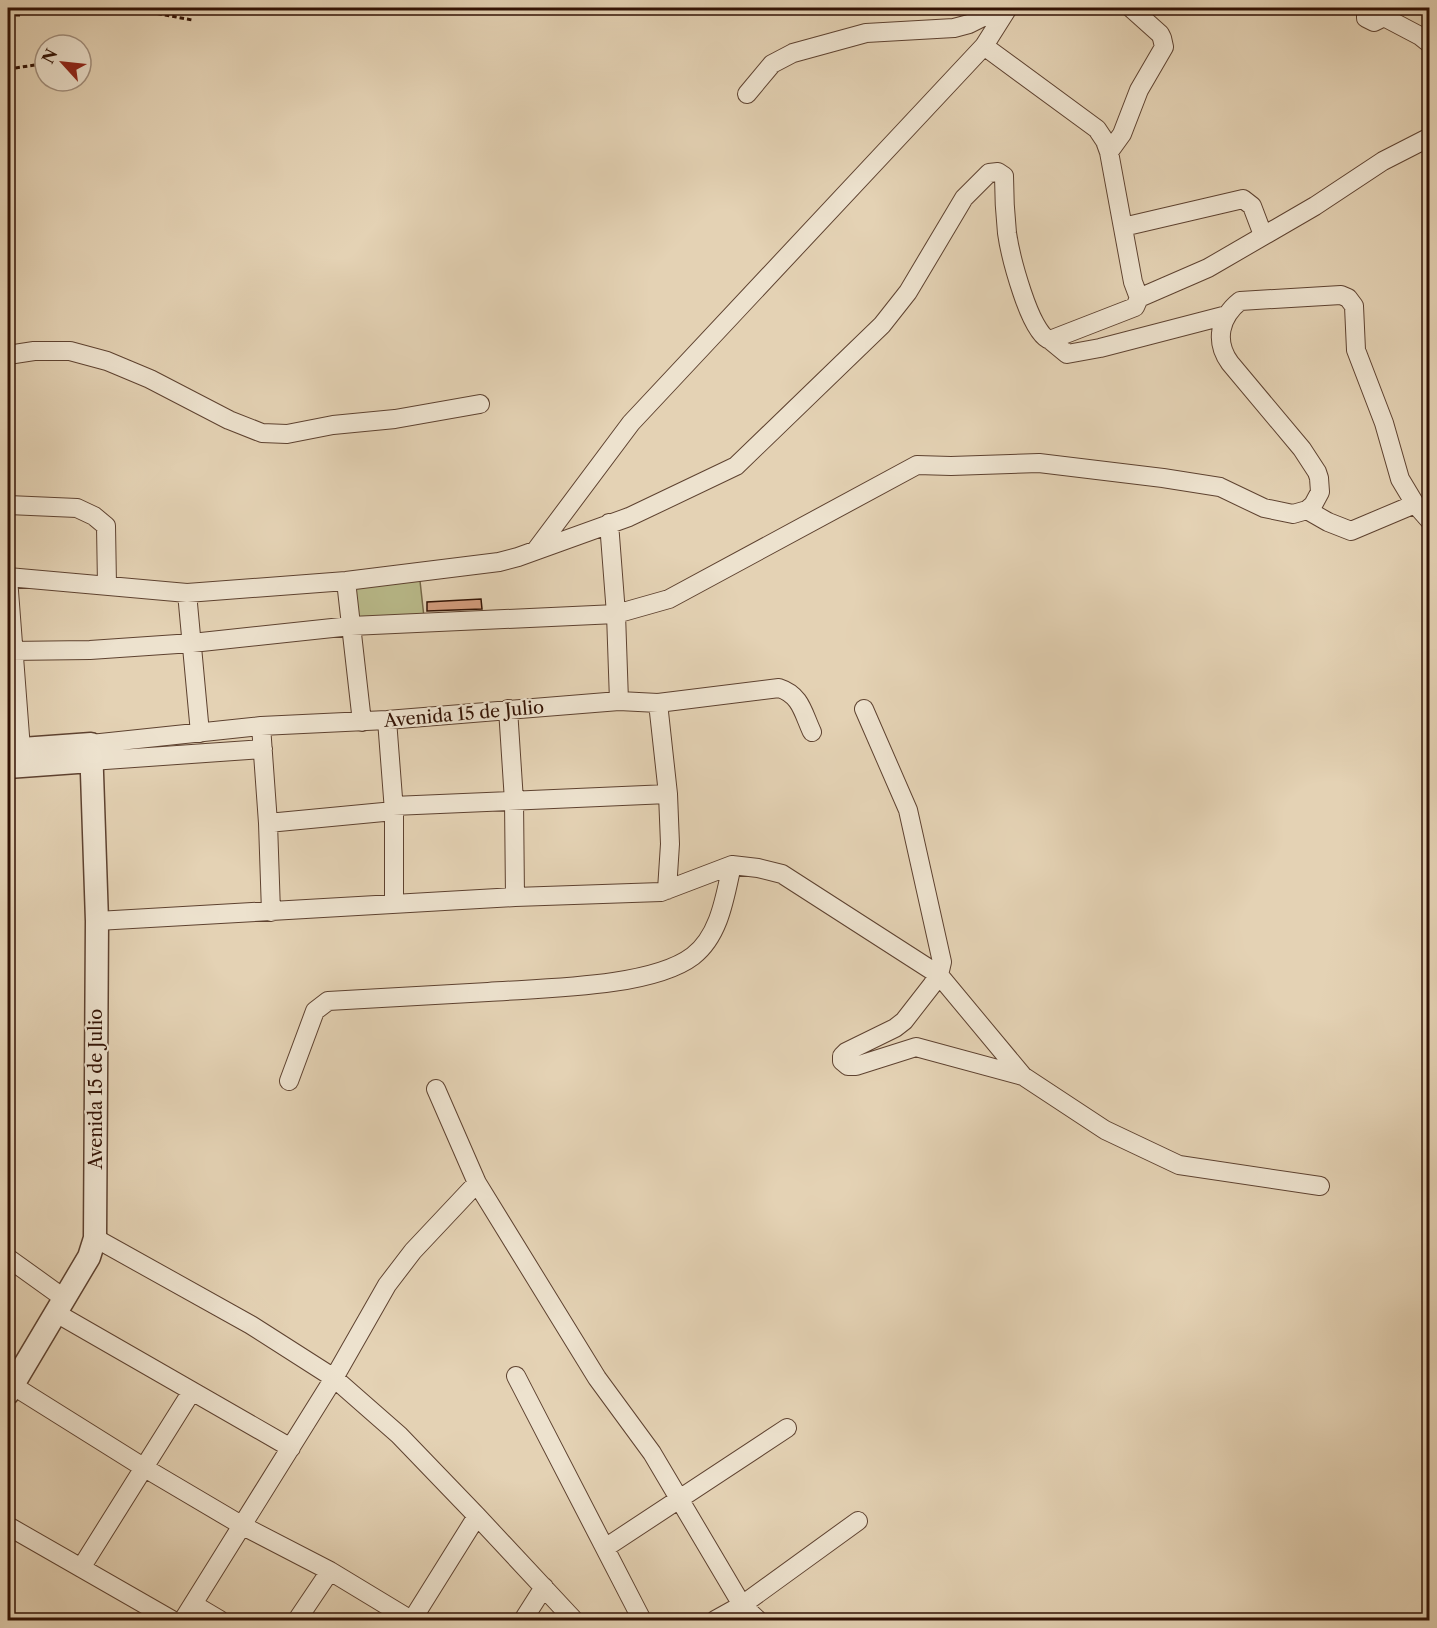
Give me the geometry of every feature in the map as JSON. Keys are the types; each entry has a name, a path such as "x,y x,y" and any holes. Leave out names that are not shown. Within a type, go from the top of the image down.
{"street":[{"path":"1109,152 1122,134 1139,90 1164,47 1160,34 1131,8"},
{"path":"1378,10 1430,44"},
{"path":"536,550 631,423 984,46 1006,11"},
{"path":"747,94 772,64 793,52 866,33 954,28 987,15 1006,11"},
{"path":"984,46 1097,129 1105,141 1133,282 1139,298"},
{"path":"1050,340 1135,307 1139,298 1208,268 1315,206 1383,161 1430,137"},
{"path":"14,750 8,578 187,593 346,581 499,562 629,517 736,466 882,325 908,292 964,198 989,173 998,172 1004,176 1007,234 1029,314 1042,336 1067,354 1100,348 1227,315"},
{"path":"1122,226 1242,199 1252,206 1263,235"},
{"path":"11,651 90,650 192,643 351,626 616,614 669,599 917,465 1038,463 1220,487 1264,508 1293,514 1307,510 1313,505 1320,492 1319,478 1302,449 1225,356 1220,333 1227,315 1240,301 1341,295 1352,301 1356,350 1384,423 1400,479 1415,504 1430,521"},
{"path":"8,355 34,351 70,351 107,361 150,379 229,420 262,433 287,434 333,425 395,419 480,404"},
{"path":"1307,510 1351,531 1415,504"},
{"path":"8,505 77,508 94,516 106,526 107,585"},
{"path":"609,524 616,614 619,701"},
{"path":"346,581 362,722"},
{"path":"187,593 200,733"},
{"name":"Avenida 15 de Julio","path":"8,767 200,733 261,726 362,722 619,701 658,703 779,688 796,698 812,732"},
{"path":"658,703 668,794 670,844 668,890"},
{"path":"508,709 514,801 514,897"},
{"path":"864,709 908,810 942,963 939,975 904,1021 895,1028 846,1052 843,1056 843,1063 856,1066 916,1047 1023,1076"},
{"path":"387,720 393,809 394,904"},
{"path":"261,726 268,823 270,912"},
{"name":"Avenida 15 de Julio","path":"14,750 91,753 263,749"},
{"name":"Avenida 15 de Julio","path":"11,1383 89,1257 94,1238 97,921 91,753"},
{"path":"268,823 393,809 668,794"},
{"path":"289,1081 315,1011 328,1001 535,989 620,981 653,974 678,964 694,955 712,931 723,908 732,865"},
{"path":"97,921 514,897 662,892 732,865 783,874 939,975 1023,1076 1105,1130 1179,1165 1320,1186"},
{"path":"436,1089 477,1183 597,1378 652,1453 742,1605 758,1620"},
{"path":"183,1620 334,1378 387,1286 412,1251 477,1183"},
{"path":"94,1238 251,1325 334,1378 399,1435 574,1620"},
{"path":"8,1258 60,1306 192,1391 291,1448"},
{"path":"516,1376 642,1620"},
{"path":"11,1383 143,1467 243,1526 330,1571 412,1620 477,1516"},
{"path":"81,1568 192,1391"},
{"path":"605,1548 787,1428"},
{"path":"714,1620 742,1605 858,1521"},
{"path":"8,1526 172,1620"},
{"path":"297,1620 330,1571"},
{"path":"523,1620 544,1587"},
{"path":"193,1605 220,1620"}],"path":[{"path":"128,8 192,20"},
{"path":"8,15 23,15"},
{"path":"8,69 33,65"}],"green space":[{"path":"420,581 424,617 358,620 355,584"}],"building":[{"path":"481,599 482,609 427,611 427,602"}]}
